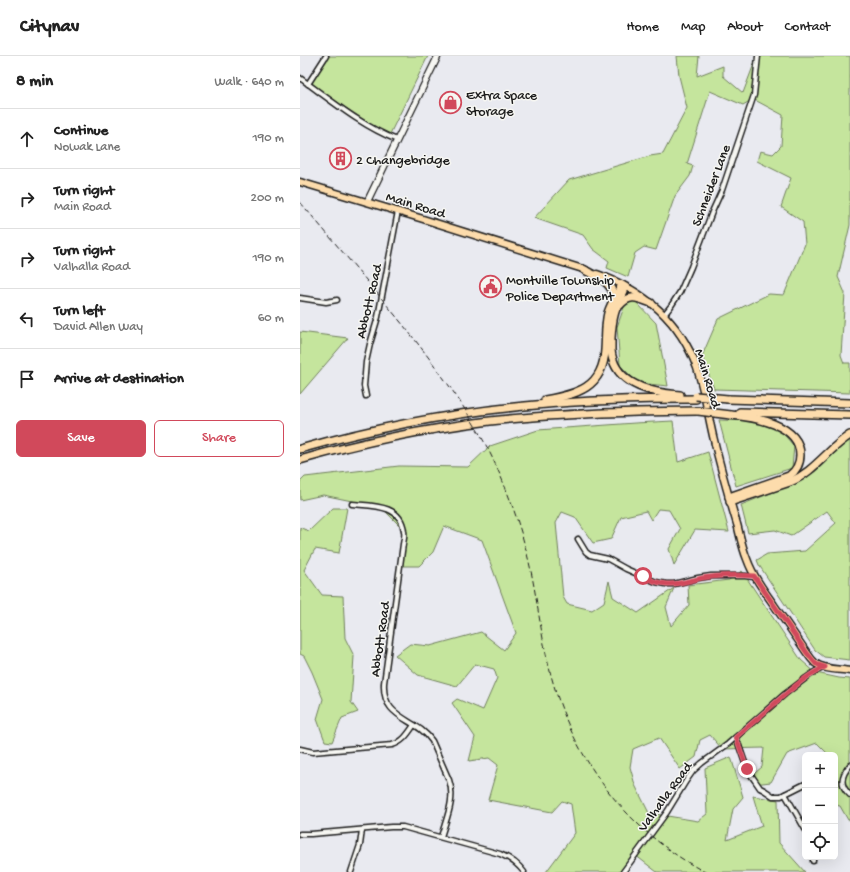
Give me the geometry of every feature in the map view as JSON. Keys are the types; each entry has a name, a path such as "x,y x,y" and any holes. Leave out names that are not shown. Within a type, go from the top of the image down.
{"highway":[{"path":"300,449 355,434 579,392 588,386 598,375 604,361 607,318 612,303 613,293 609,284 583,269"},
{"path":"612,303 624,286"},
{"path":"624,286 614,315 611,350 619,370 626,379 636,385 667,394 696,397 850,403"},
{"path":"614,315 624,301 631,298 638,298 651,303"},
{"path":"489,410 580,402 696,397"},
{"path":"300,460 358,444 402,435 491,421 604,413 698,411 850,416"},
{"path":"730,413 757,418 780,426 789,433 796,442 800,456 797,468 789,476 730,500"},
{"path":"730,500 790,482 798,478 850,435"}],"main road":[{"path":"367,202 438,56"},
{"name":"Main Road","path":"300,182 583,269 609,278 651,303 671,323 683,340 689,349 697,370 746,558 754,576 816,664 850,671"}],"street":[{"path":"308,84 326,56"},
{"name":"Schneider Lane","path":"664,315 680,292 722,190 754,95 758,56"},
{"path":"300,78 360,122 397,140"},
{"name":"Abbott Road","path":"366,396 364,386 366,362 371,337 378,317 398,211"},
{"path":"300,298 326,302 336,300"},
{"name":"Abbott Road","path":"352,504 389,509 396,514 403,525 403,544 383,685 386,698 391,708 425,732 432,741 451,785 452,795 441,837"},
{"path":"578,538 590,555 608,559 626,569 656,582 674,584 711,576 754,576"},
{"name":"Valhalla Road","path":"623,872 667,812 690,775 702,763 728,744 795,687 816,671 825,667"},
{"path":"300,749 312,752 397,744 404,739 414,725"},
{"path":"736,737 747,769 760,788 773,796 778,796 802,786"},
{"path":"850,766 842,780 844,788 850,795"},
{"path":"785,794 802,824"},
{"path":"300,834 403,827 503,855 524,872"},
{"path":"351,872 360,845 362,830"}],"green space":[{"path":"324,56 428,56 389,136 308,83"},
{"path":"677,56 699,56 697,76 723,66 723,76 743,93 757,56 850,56 850,225 838,277 845,293 841,355 844,363 850,363 850,393 714,389 702,356 718,319 769,294 784,295 805,244 803,222 781,207 791,178 757,161 760,151 773,154 781,146 783,115 753,99 743,105 710,91 687,164 693,166 690,176 675,196 656,250 644,247 635,253 628,277 607,268 609,261 593,249 583,235 534,218 569,180 650,156 663,154 687,108 679,76"},
{"path":"614,290 636,302 656,323 668,386 638,383 620,365 617,327 624,307"},
{"path":"300,332 348,338 300,394"},
{"path":"719,420 758,421 779,429 794,446 792,468 736,486"},
{"path":"673,421 678,462 708,452 729,532 695,530 674,565 669,549 680,529 669,510 658,509 651,520 646,511 621,517 611,539 593,543 575,517 562,512 556,523 563,597 567,604 592,610 604,602 609,581 613,597 638,613 674,588 666,607 671,626 689,605 688,585 729,580 742,571 801,660 816,673 850,679 850,819 848,820 840,806 838,806 838,752 826,752 817,743 787,754 771,782 754,784 749,778 762,767 764,748 722,749 710,735 700,740 696,757 680,769 659,738 633,749 630,767 635,785 649,813 698,821 707,814 705,768 731,757 743,797 733,809 727,840 762,826 753,796 778,800 779,843 805,872 657,872 635,855 622,872 546,872 575,833 571,804 562,801 552,812 488,800 498,765 489,758 469,761 475,737 452,703 457,699 483,710 497,678 494,669 475,664 457,686 418,675 395,655 410,644 430,646 481,632 504,650 516,633 482,540 444,526 433,552 419,566 400,566 404,530 381,507 323,495 300,500 300,482 305,477 399,466 468,467 490,446 538,430"},
{"path":"850,440 850,660 824,657 815,650 757,560 767,554 805,551 836,523 827,511 791,536 775,530 748,533 741,505 793,484 806,477 840,446"},
{"path":"333,508 347,508 339,553 315,549 304,570 322,595 343,596 345,638 354,656 351,702 358,712 342,718 332,742 325,741 317,719 323,699 304,656 300,654 300,527 309,531"}],"railway":[{"path":"300,202 427,355 459,401 488,449 508,493 523,540 531,571 551,675 565,718 578,745 612,796 632,818 654,838 705,872"}],"place":[{"name":"Extra Space Storage","path":"451,102"},
{"name":"2 Changebridge","path":"340,159"},
{"name":"Montville Township Police Department","path":"490,287"}],"route":[{"path":"643,576 656,582 666,584 674,584 711,576 754,576 814,662 825,667 806,678 736,737 747,769"}]}
